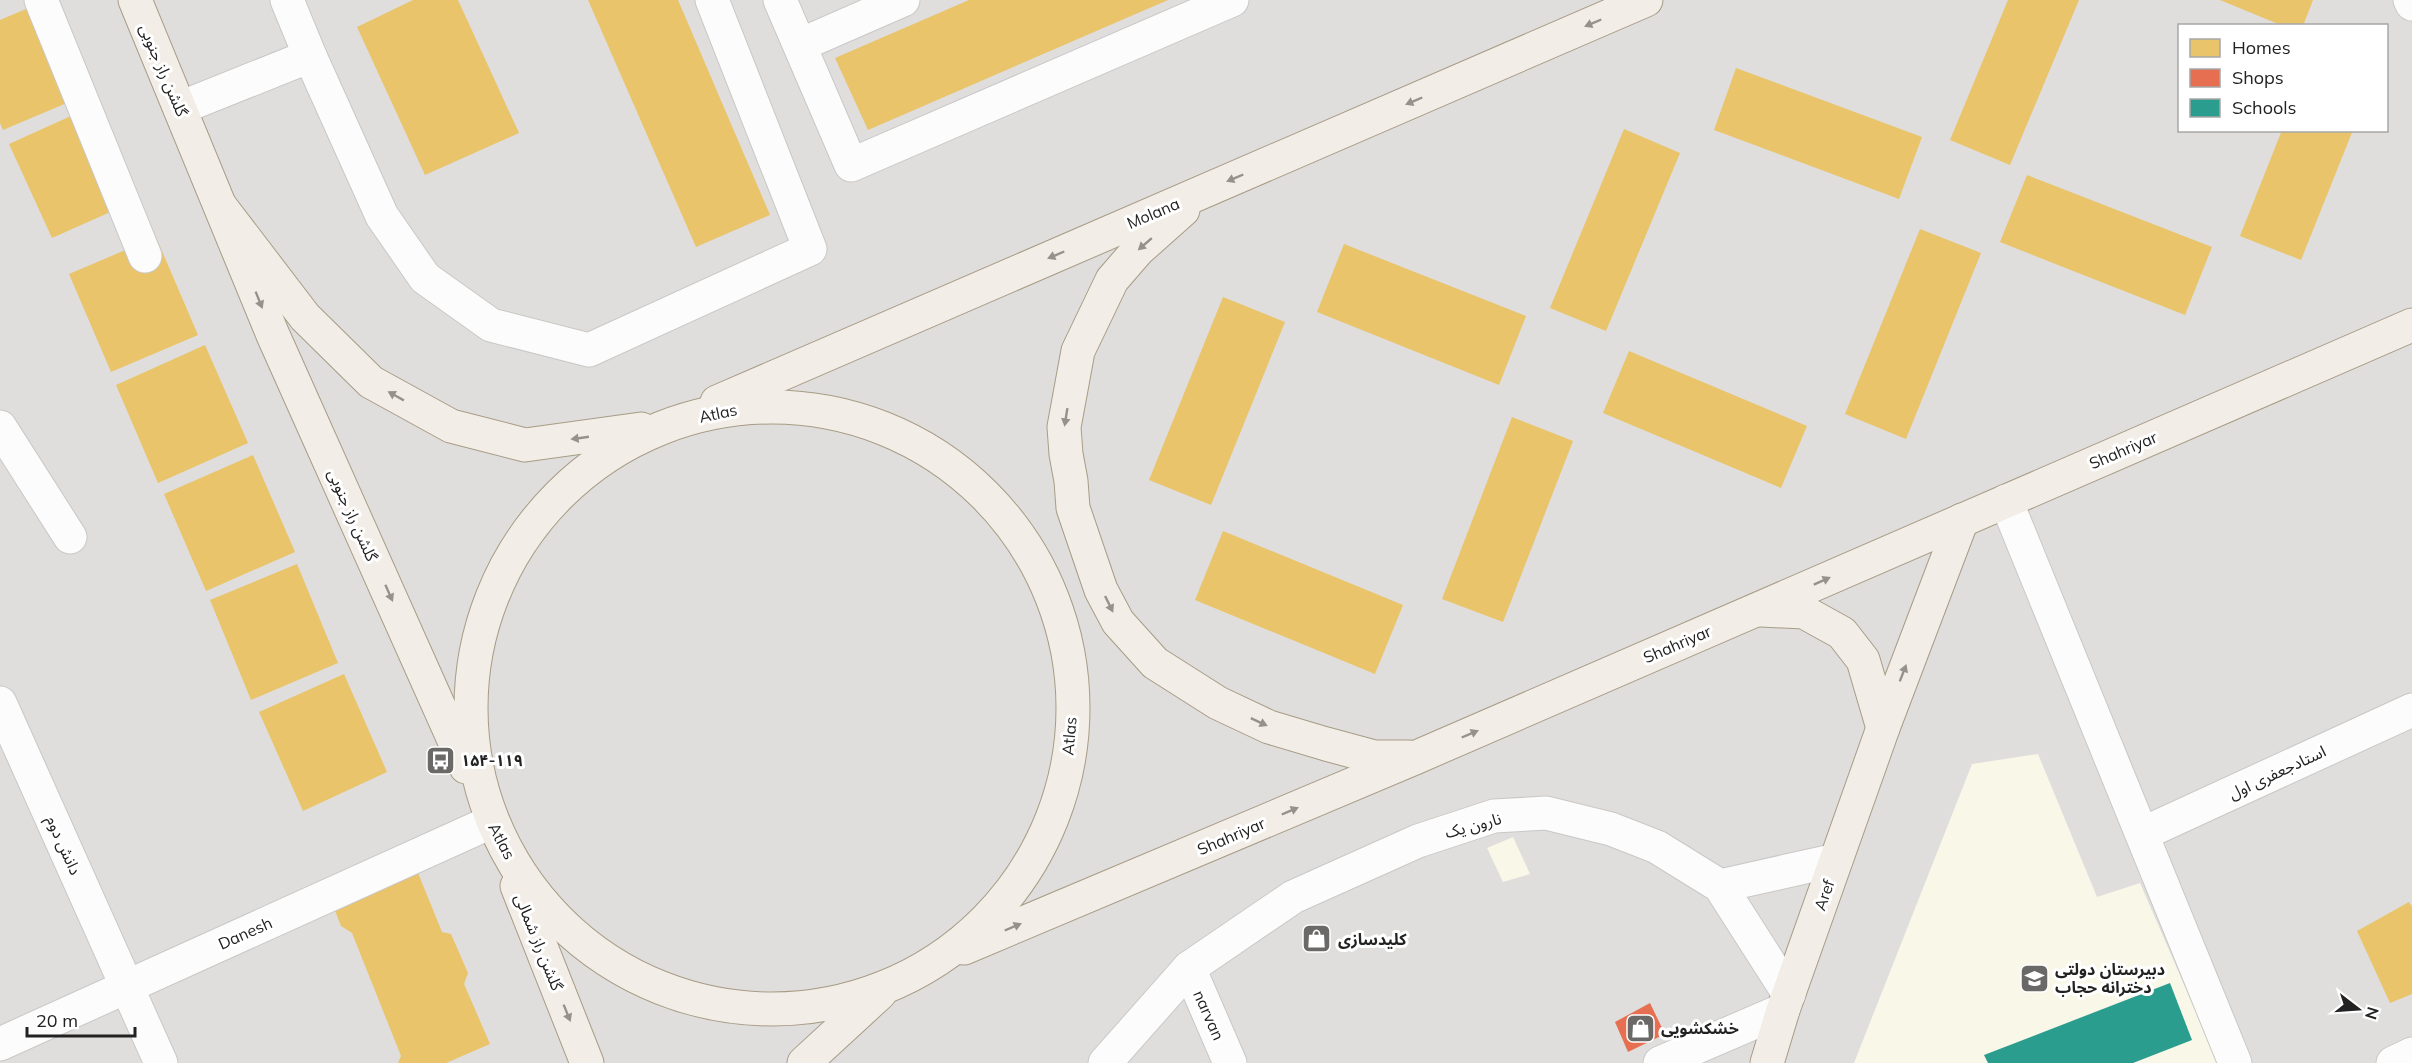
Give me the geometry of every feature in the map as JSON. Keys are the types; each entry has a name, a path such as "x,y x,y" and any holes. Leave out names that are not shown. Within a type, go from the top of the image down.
{"main road":[{"name":"گلشن راز جنوبی","path":"135,0 273,335 491,822"},
{"name":"Molana","path":"659,427 1646,0"},
{"path":"1204,191 1138,250 1112,280 1078,351 1064,427 1073,508 1092,567 1118,622 1138,646 1155,663 1218,704 1269,727 1374,757 1417,757"},
{"name":"گلشن راز جنوبی","path":"221,207 305,317 371,382 451,426 525,445 659,427"},
{"name":"Shahriyar","path":"940,958 1417,757 2412,325"},
{"name":"Atlas","path":"735,407 814,408 890,428 958,469 1014,525 1052,594 1072,671 1071,750 1050,826 1009,894 953,950 884,989 808,1009 729,1009 653,987 585,947 530,891 491,822 471,745 472,666 494,590 533,521 590,466 659,427 735,407"},
{"name":"Aref","path":"1767,1063 1786,1002 1882,728 1962,520"},
{"path":"1756,610 1804,612 1842,633 1863,660 1882,728"},
{"name":"گلشن راز شمالی","path":"491,822 587,1063"},
{"path":"804,1063 884,989"}],"street":[{"path":"41,0 145,256"},
{"path":"287,0 382,216 425,278 491,325 589,350 810,249 712,0"},
{"path":"780,0 851,165 1232,0"},
{"path":"800,45 903,0"},
{"path":"2410,0 2412,4"},
{"path":"180,108 310,56"},
{"path":"0,427 70,537"},
{"path":"2006,501 2235,1063"},
{"name":"دانش دوم","path":"0,704 161,1063"},
{"name":"استادجعفری اول","path":"2142,834 2412,710"},
{"name":"نارون یک","path":"1105,1063 1189,968 1293,897 1418,840 1494,816 1546,813 1611,829 1657,847 1720,886 1786,1002"},
{"name":"Danesh","path":"0,1044 491,822"},
{"path":"1720,886 1836,860"},
{"name":"narvan","path":"1189,968 1230,1063"},
{"path":"1660,1063 1786,1002"},
{"path":"2393,1063 2412,1055"}],"shaded area":[{"path":"0,0 2412,0 2412,1063 0,1063"},
{"name":"دبیرستان دولتی دخترانه حجاب","path":"2038,754 2097,897 2140,883 2218,1063 1854,1063 1972,764"},
{"path":"1513,837 1530,874 1503,882 1487,848"}],"building: Homes":[{"path":"47,0 88,94 3,130 0,123 0,20"},
{"path":"413,0 458,0 519,133 425,175 357,27"},
{"path":"588,0 678,0 770,215 696,247"},
{"path":"969,0 1168,0 868,130 835,58"},
{"path":"2008,0 2079,0 2010,165 1950,140"},
{"path":"2220,0 2313,0 2304,24 2278,24"},
{"path":"1736,68 1922,137 1899,199 1714,130"},
{"path":"93,106 135,201 52,238 9,144"},
{"path":"1624,129 1680,153 1606,331 1550,308"},
{"path":"2281,132 2352,132 2301,260 2240,236"},
{"path":"2027,175 2212,247 2185,315 2000,242"},
{"path":"1920,229 1981,253 1906,439 1845,414"},
{"path":"156,237 198,335 111,372 69,274"},
{"path":"1344,244 1526,316 1499,385 1317,312"},
{"path":"1223,297 1285,322 1211,505 1149,480"},
{"path":"205,345 248,443 158,483 116,385"},
{"path":"1629,351 1807,426 1781,488 1603,413"},
{"path":"1512,417 1573,441 1503,622 1442,599"},
{"path":"253,455 295,552 206,591 164,494"},
{"path":"1223,531 1403,605 1375,674 1195,600"},
{"path":"297,564 338,663 251,700 210,600"},
{"path":"344,674 387,772 303,811 259,712"},
{"path":"418,873 442,932 451,934 468,973 464,984 490,1044 446,1063 398,1063 401,1056 352,933 341,926 334,908"},
{"path":"2409,902 2412,907 2412,994 2390,1003 2357,931"}],"building: Shops":[{"name":"خشکشویی","path":"1650,1003 1665,1034 1628,1052 1615,1022"}],"building: Schools":[{"path":"2170,983 2192,1040 2133,1063 1988,1063 1984,1055"}],"place":[{"name":"۱۵۴-۱۱۹","path":"440,760"},
{"name":"کلیدسازی","path":"1317,939"},
{"name":"دبیرستان دولتی دخترانه حجاب","path":"2034,978"},
{"name":"خشکشویی","path":"1640,1028"}]}
